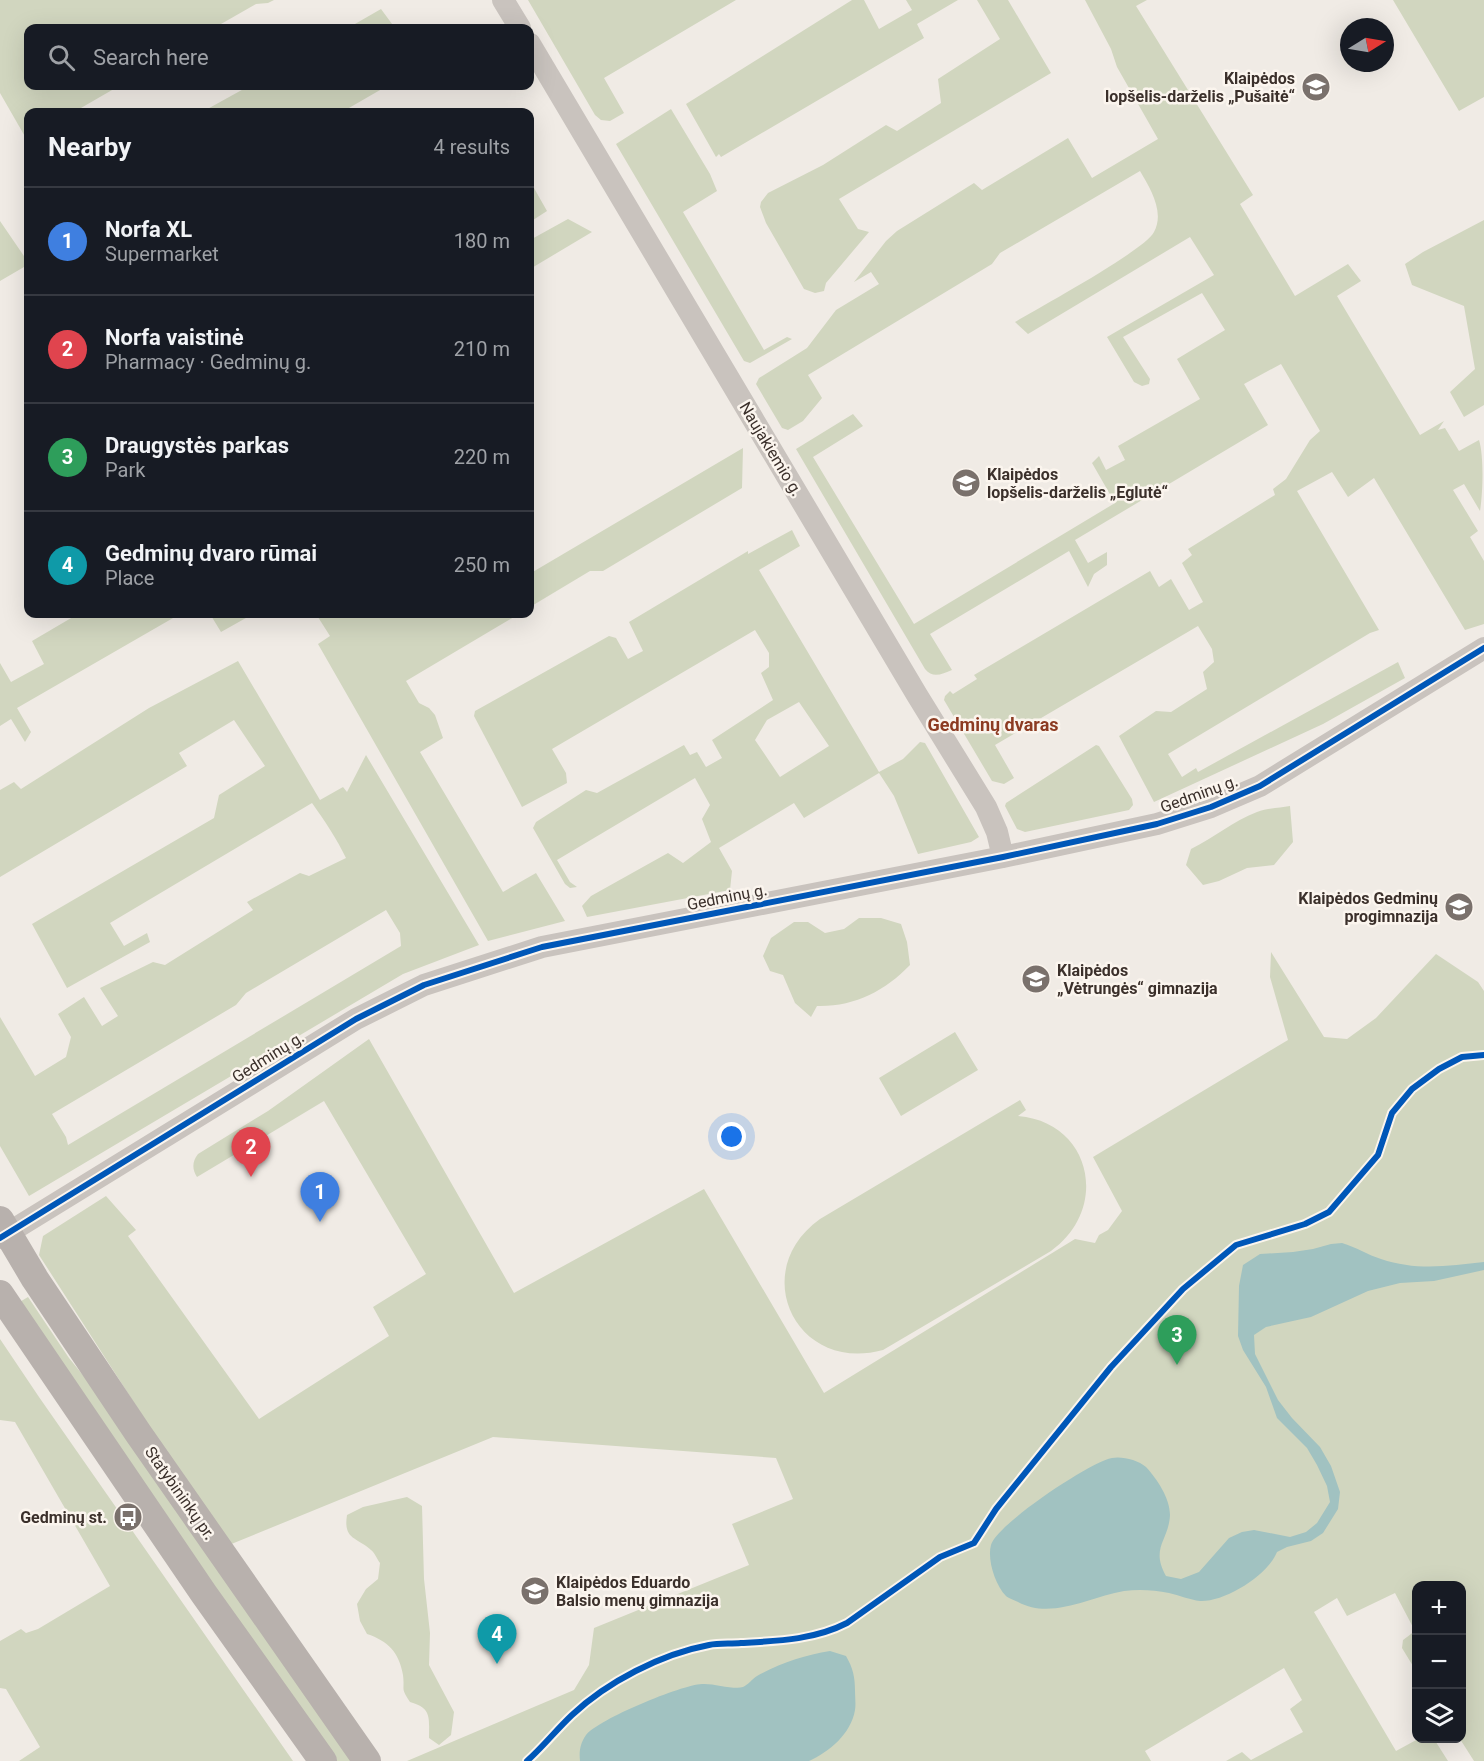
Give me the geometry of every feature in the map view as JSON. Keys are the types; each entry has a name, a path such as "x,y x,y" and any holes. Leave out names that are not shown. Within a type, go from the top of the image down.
{"main road":[{"name":"Statybininkų pr.","path":"2,1230 138,1433 367,1761"},
{"path":"0,1294 204,1594 323,1761"}],"street":[{"path":"503,0 518,24"},
{"name":"Naujakiemio g.","path":"534,51 986,807 997,832 1003,857"},
{"name":"Gedminų g.","path":"2,1230 356,1019 424,985 542,947 1003,857 1157,824 1211,807 1260,786 1484,648"}],"green space":[{"path":"0,0 274,0 256,4 221,24 24,24 24,90 112,90 81,108 24,108 24,135 0,93"},
{"path":"528,0 736,0 604,78 624,113 610,121 601,120 595,115"},
{"path":"852,0 864,0 879,29 912,10 906,0 958,0 917,24 924,38 721,157 719,154 716,157 686,104"},
{"path":"977,0 1008,0 1051,73 839,199 858,229 869,232 826,283 824,291 815,293 804,289 766,223 760,207 761,202 768,193 823,165 886,125 897,131 941,103 938,79 1000,39"},
{"path":"1085,0 1147,0 1136,6 1253,195 1240,204 1295,296 1348,264 1361,281 1337,296 1420,435 1444,421 1438,430 1445,428 1459,451 1479,440 1482,455 1480,511 1464,484 1453,490 1478,531 1470,537 1484,561 1484,624 1465,630 1374,478 1348,497 1332,472 1297,491 1379,630 1370,633 1168,754 1182,777 1196,768 1198,772 1398,662 1405,678 1323,724 1154,802 1119,736 1156,711 1171,712 1207,689 1203,672 1214,662 1212,649 1198,626 995,745 1014,778 1004,784 992,781 944,700 945,696 950,691 953,694 977,679 974,675 1150,571 1159,587 1171,579 1189,610 1203,602 1182,563 1192,555 1188,549 1275,495 1273,489 1286,479 1310,440 1320,431 1281,364 1244,384 1268,425 1075,540 1088,563 1107,552 1107,565 1094,574 1088,587 1069,551 930,634 952,670 938,675 931,674 925,669 796,449 853,414 863,426 813,457 914,624 1115,503 1092,463 1099,456 1106,470 1125,460 1118,446 1200,399 1177,359 1225,330 1202,293 1123,337 1150,379 1149,384 1142,386 1134,382 1107,337 1214,275 1190,237 1028,334 1015,322 1112,265 1146,241 1154,232 1158,216 1157,208 1152,192 1140,171 1000,253 992,264 808,375 822,398 803,421 788,430 782,428 756,384 759,378 807,348 836,310 879,284 871,272 854,282 886,241 897,231 974,183 982,190 1068,138 1092,178 1158,139 1117,67 1111,49"},
{"path":"1393,0 1484,0 1484,97 1459,111"},
{"path":"381,9 392,24 355,24"},
{"path":"242,90 380,90 349,108 209,108"},
{"path":"671,109 710,174 717,191 683,212 764,350 787,337 792,339 750,363 744,361 616,144"},
{"path":"534,188 547,211 534,219"},
{"path":"568,219 592,232 534,267 534,238"},
{"path":"1484,220 1484,405 1464,417 1450,392 1475,369 1464,306 1412,285 1405,264"},
{"path":"0,221 24,256 24,267 0,281"},
{"path":"743,448 742,488 603,571 590,571 534,605 534,571"},
{"path":"792,530 800,546 759,570 879,772 903,759 920,742 925,743 979,837 971,842 918,854 894,796 879,773 804,818 794,803 719,848 732,871 730,890 587,917 582,906 591,896 668,853 683,863 711,842 702,819 710,805 695,778 557,860 570,882 577,887 570,888 565,884 533,828 536,822 586,790 597,793 684,745 690,755 697,752 706,767 722,758 712,740 773,700 761,673 769,667 769,653 755,630 552,749 566,773 567,783 522,807 474,716 475,711 609,636 616,638 628,659 643,651 629,622 748,551 748,554","holes":["799,702 829,746 780,777 755,740 767,720"]},
{"path":"71,618 173,618 17,708 31,732 25,742 11,719 0,726 0,663 11,682 44,664 32,641"},
{"path":"212,618 246,618 221,632"},
{"path":"319,618 512,618 406,681 419,703 429,708 435,715 443,738 420,752 503,892 536,873 565,921 488,941 318,644 330,636"},
{"path":"238,661 320,800 343,787 347,792 366,755 479,945 403,974 29,1196 0,1146 0,1017 35,1076 66,1057 71,1037 58,1014 84,997 102,1026 118,1016 100,988 153,962 165,965 253,910 247,902 300,873 309,876 346,858 312,803 110,923 124,946 147,933 150,942 67,988 32,924 214,818 219,795 265,766 234,720 179,753 187,766 0,877 0,790 14,782 21,789 149,708","holes":["386,910 400,933 401,946 68,1145 66,1137 52,1114 236,1005 246,993"]},
{"path":"1096,745 1099,746 1132,799 1133,805 1129,810 1025,832 1017,829 1005,806 1006,803"},
{"path":"1290,806 1293,842 1274,865 1247,868 1219,881 1203,885 1186,865 1191,849 1240,820 1261,811"},
{"path":"859,918 881,918 901,924 907,942 910,965 890,983 868,996 844,1004 817,1006 811,1017 795,1003 783,975 770,971 763,956 771,938 794,922 808,922 825,933 844,929"},
{"path":"1271,952 1324,1037 1347,1039 1376,1018 1436,954 1478,982 1484,991 1484,1761 1474,1761 1463,1743 1466,1743 1466,1581 1412,1581 1412,1625 1395,1593 1347,1616 1337,1598 1314,1612 1396,1751 1412,1742 1437,1743 1448,1761 1226,1761 1242,1752 1251,1760 1303,1732 1290,1709 1302,1700 1284,1668 1145,1751 1151,1761 407,1761 574,1690 589,1665 594,1628 749,1565 732,1524 793,1499 776,1458 493,1437 229,1545 178,1471 39,1255 43,1236 106,1196 136,1230 128,1236 259,1419 389,1336 373,1307 426,1274 324,1101 197,1177 194,1168 198,1154 268,1111 369,1039 514,1293 704,1189 824,1393 1075,1239 1095,1243 1099,1235 1108,1230 1122,1211 1093,1157 1288,1040 1270,977"},
{"path":"955,1032 978,1070 901,1116 879,1078"},
{"path":"1020,1100 1026,1110 1018,1116 1043,1122 1063,1134 1077,1150 1084,1170 1086,1191 1081,1213 1070,1233 1051,1251 883,1350 852,1353 826,1347 806,1333 792,1313 785,1290 787,1265 798,1241 820,1219"},
{"path":"28,1297 69,1358 116,1416 357,1761 335,1761 18,1303"},
{"path":"0,1339 293,1761 19,1761 40,1747 6,1689 0,1688 0,1641 21,1629 26,1633 38,1629 110,1586 15,1422 0,1420"},
{"path":"407,1497 422,1506 424,1579 430,1633 429,1665 454,1712 451,1735 439,1745 429,1738 429,1719 426,1711 410,1702 405,1694 399,1660 387,1644 367,1634 360,1621 357,1604 366,1589 378,1579 380,1563 372,1551 349,1534 346,1523 347,1515 363,1507"},
{"path":"1412,1633 1412,1664 1402,1648 1403,1640"}],"water":[{"path":"1342,1243 1394,1263 1432,1266 1484,1262 1484,1270 1434,1281 1400,1283 1368,1291 1311,1317 1266,1327 1254,1335 1255,1354 1278,1400 1320,1447 1331,1466 1340,1492 1338,1509 1323,1533 1311,1541 1277,1552 1265,1570 1244,1586 1210,1600 1192,1600 1163,1592 1135,1590 1111,1594 1071,1606 1044,1609 1031,1607 1006,1596 995,1579 991,1564 991,1545 997,1535 1045,1495 1085,1470 1112,1458 1125,1458 1143,1465 1162,1489 1170,1515 1160,1551 1166,1576 1181,1579 1199,1572 1229,1538 1242,1532 1254,1530 1290,1537 1306,1532 1317,1523 1330,1502 1327,1486 1307,1448 1277,1418 1266,1387 1243,1350 1238,1336 1239,1286 1243,1265 1260,1254 1293,1252"},
{"path":"830,1651 846,1656 850,1665 855,1681 855,1710 849,1727 838,1741 824,1753 809,1761 580,1761 580,1748 586,1735 607,1720 641,1704 677,1690 702,1684 743,1687 757,1676 784,1663"}],"cycle path":[{"path":"0,1238 356,1019 424,985 542,947 1003,857 1157,824 1211,807 1260,786 1484,648"},
{"path":"527,1761 566,1721 601,1691 654,1662 709,1645 795,1639 834,1629 847,1623 940,1557 974,1543 996,1509 1111,1367 1183,1289 1236,1245 1305,1224 1329,1212 1378,1155 1392,1113 1412,1089 1439,1069 1462,1057 1484,1055"}],"place":[{"name":"Klaipėdos lopšelis-darželis „Pušaitė“","path":"1316,87"},
{"name":"Klaipėdos lopšelis-darželis „Eglutė“","path":"966,483"},
{"name":"Klaipėdos Gedminų progimnazija","path":"1459,907"},
{"name":"Klaipėdos „Vėtrungės“ gimnazija","path":"1036,979"},
{"name":"Norfa vaistinė","path":"251,1177"},
{"name":"Norfa XL","path":"320,1222"},
{"name":"Draugystės parkas","path":"1177,1365"},
{"name":"Gedminų st.","path":"128,1517"},
{"name":"Klaipėdos Eduardo Balsio menų gimnazija","path":"535,1591"},
{"name":"Gedminų dvaro rūmai","path":"497,1664"}],"district":[{"name":"Gedminų dvaras","path":"993,724"}]}
